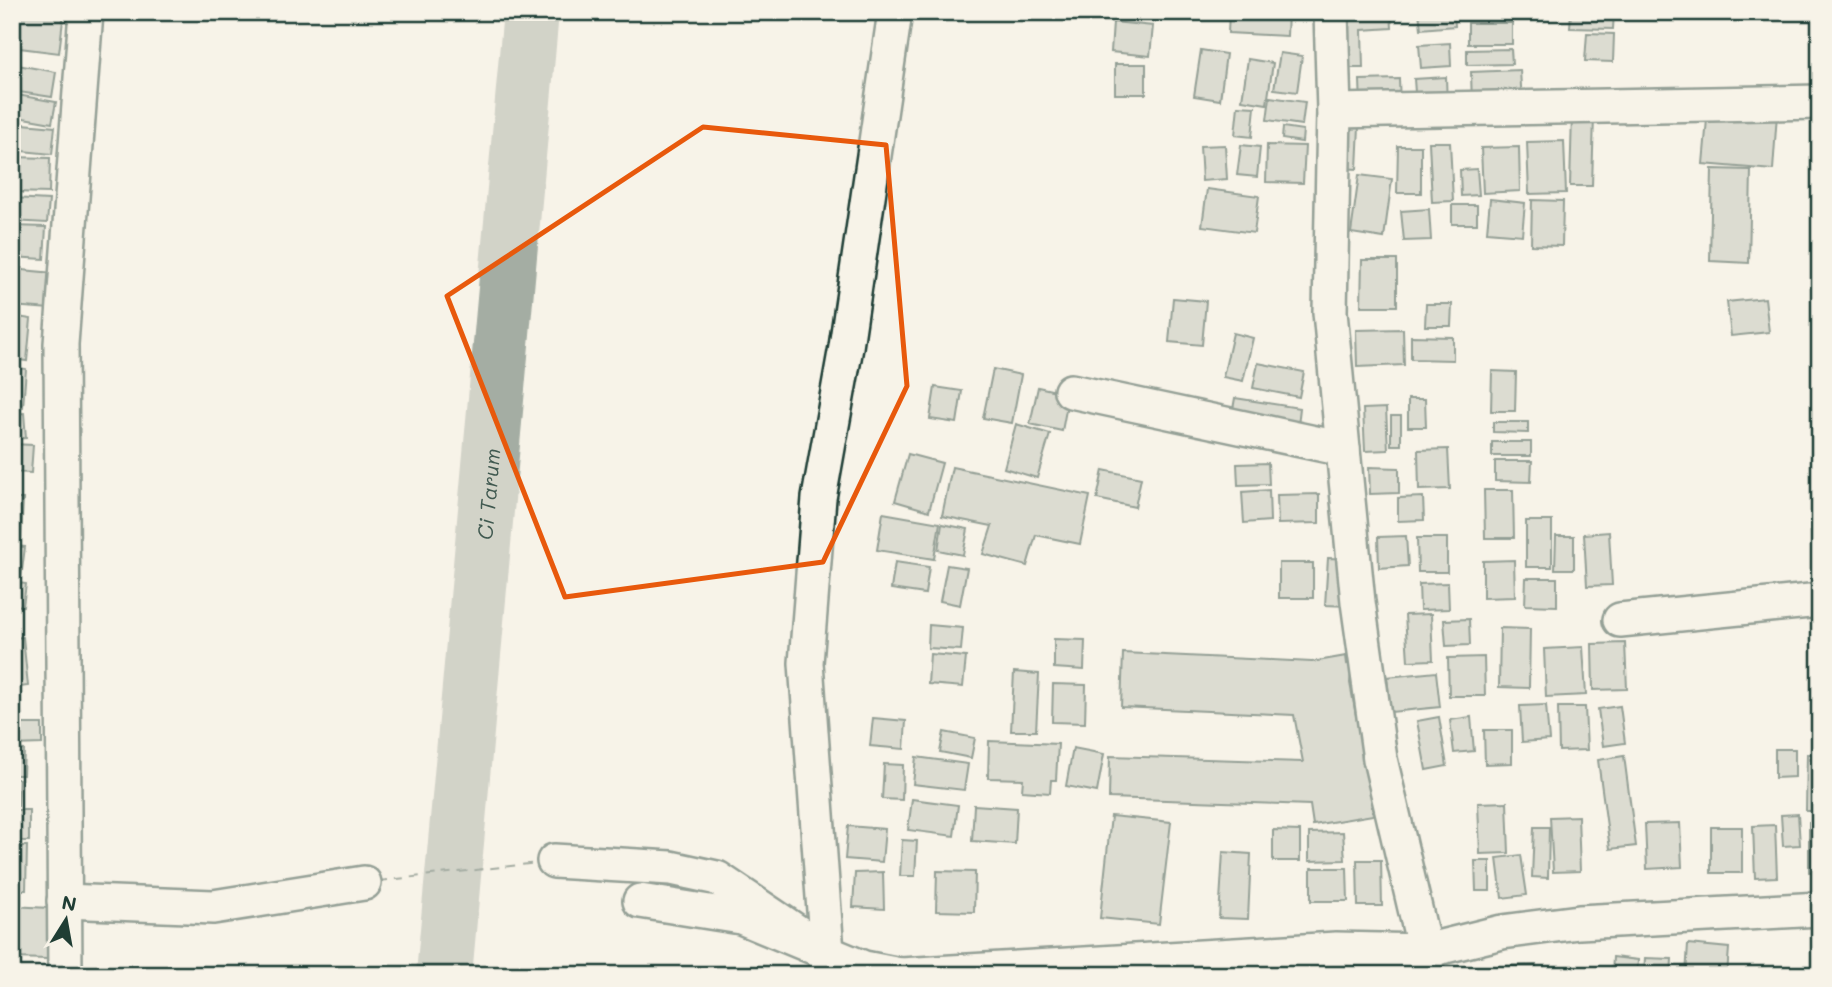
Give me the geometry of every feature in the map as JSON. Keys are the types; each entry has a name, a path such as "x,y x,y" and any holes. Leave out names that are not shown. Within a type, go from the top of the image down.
{"street":[{"path":"65,975 61,344 86,12"},
{"path":"827,963 806,663 819,498 846,347 895,12"},
{"path":"1331,12 1334,111 1330,312 1358,602 1380,759 1426,963"},
{"path":"1334,111 1820,102"},
{"path":"1071,391 1343,449"},
{"path":"1620,620 1820,600"},
{"path":"554,861 671,867 717,878 827,963"},
{"path":"64,901 213,907 364,883"},
{"path":"640,901 741,917 827,963 901,975 1336,949 1426,963 1502,932 1579,922 1820,909"}],"highlighted area":[{"path":"703,127 886,145 907,386 823,562 565,597 447,296"}],"building":[{"path":"12,12 64,12 59,53 12,47"},
{"path":"1104,12 1151,12 1150,19"},
{"path":"1229,12 1288,12 1287,36 1228,33"},
{"path":"1341,12 1391,12 1392,28 1362,30 1363,68 1342,68"},
{"path":"1419,12 1454,12 1455,26 1421,29"},
{"path":"1465,12 1524,12 1524,19 1465,18"},
{"path":"1571,12 1614,12 1613,29 1570,28"},
{"path":"1113,22 1153,26 1150,56 1111,52"},
{"path":"1468,23 1512,23 1512,44 1468,44"},
{"path":"1587,33 1614,34 1613,62 1585,61"},
{"path":"1450,43 1451,66 1421,68 1419,45"},
{"path":"1511,49 1512,64 1467,65 1467,50"},
{"path":"1201,50 1226,54 1220,100 1194,96"},
{"path":"1280,53 1302,56 1297,92 1274,89"},
{"path":"1248,59 1273,63 1267,104 1242,100"},
{"path":"12,64 56,72 52,97 12,91"},
{"path":"1115,64 1146,64 1146,94 1115,94"},
{"path":"1520,70 1522,103 1472,105 1471,72"},
{"path":"1446,77 1447,105 1416,106 1414,79"},
{"path":"1399,79 1400,105 1361,106 1360,80"},
{"path":"12,94 56,102 52,123 12,116"},
{"path":"1270,97 1305,102 1302,125 1267,120"},
{"path":"1238,106 1255,107 1252,137 1235,135"},
{"path":"1708,108 1777,114 1773,170 1703,164"},
{"path":"1572,115 1594,116 1592,186 1570,186"},
{"path":"12,123 55,127 52,154 12,150"},
{"path":"1345,126 1359,126 1357,169 1342,168"},
{"path":"1283,127 1303,130 1302,142 1282,139"},
{"path":"1564,141 1566,193 1529,194 1527,142"},
{"path":"1429,142 1450,142 1453,201 1432,202"},
{"path":"1225,145 1227,179 1202,181 1200,146"},
{"path":"1241,145 1260,147 1257,177 1237,175"},
{"path":"1267,145 1305,146 1303,183 1266,182"},
{"path":"1398,146 1421,146 1421,193 1397,193"},
{"path":"1519,147 1520,191 1483,193 1481,148"},
{"path":"12,157 50,158 49,193 12,192"},
{"path":"1477,169 1479,195 1461,196 1460,170"},
{"path":"1712,169 1751,170 1749,263 1710,261"},
{"path":"1359,175 1392,179 1384,238 1351,233"},
{"path":"1207,189 1259,196 1254,233 1202,226"},
{"path":"12,198 49,200 47,223 12,221"},
{"path":"1490,199 1525,203 1522,235 1487,232"},
{"path":"1532,200 1563,201 1562,246 1531,245"},
{"path":"1452,205 1477,205 1477,224 1452,224"},
{"path":"1429,209 1431,240 1404,241 1401,211"},
{"path":"12,226 46,227 44,259 12,257"},
{"path":"1362,260 1397,260 1397,306 1361,306"},
{"path":"12,269 53,273 50,309 12,306"},
{"path":"1173,298 1206,301 1202,345 1169,342"},
{"path":"1765,298 1769,332 1731,336 1727,302"},
{"path":"1426,304 1452,304 1451,326 1425,326"},
{"path":"12,316 31,319 27,361 12,359"},
{"path":"1403,329 1404,365 1357,367 1356,330"},
{"path":"1233,333 1253,338 1243,381 1223,377"},
{"path":"1411,336 1453,337 1453,360 1411,359"},
{"path":"1258,363 1304,372 1299,397 1253,388"},
{"path":"12,367 26,369 23,407 12,406"},
{"path":"993,369 1021,375 1012,423 983,418"},
{"path":"1492,371 1516,372 1515,411 1491,411"},
{"path":"935,387 962,391 957,423 930,419"},
{"path":"1038,387 1069,394 1062,431 1030,424"},
{"path":"1235,398 1300,408 1298,425 1232,415"},
{"path":"1408,399 1425,399 1426,427 1408,427"},
{"path":"1386,408 1388,450 1365,451 1363,409"},
{"path":"24,413 26,438 12,439 12,414"},
{"path":"1391,416 1401,416 1401,445 1391,445"},
{"path":"1493,422 1528,422 1528,433 1493,432"},
{"path":"1016,424 1050,434 1037,478 1004,468"},
{"path":"1492,442 1531,442 1531,456 1492,456"},
{"path":"12,444 33,445 31,473 12,472"},
{"path":"1448,449 1450,489 1419,490 1418,450"},
{"path":"908,454 942,463 929,511 895,501"},
{"path":"1495,461 1532,461 1531,482 1495,481"},
{"path":"1268,463 1269,484 1238,485 1237,464"},
{"path":"952,467 1090,496 1080,544 1036,535 1027,566 983,554 992,526 942,516"},
{"path":"1369,467 1399,468 1399,493 1370,494"},
{"path":"1103,470 1141,478 1135,507 1097,499"},
{"path":"1269,490 1270,521 1244,523 1242,492"},
{"path":"1484,490 1513,490 1514,538 1485,538"},
{"path":"1319,494 1319,523 1278,524 1277,495"},
{"path":"1423,497 1424,520 1398,521 1398,498"},
{"path":"12,499 23,499 21,539 12,538"},
{"path":"883,513 940,523 934,559 877,550"},
{"path":"1526,521 1552,521 1552,567 1526,567"},
{"path":"942,524 968,529 963,555 938,550"},
{"path":"1609,532 1612,585 1587,586 1584,534"},
{"path":"1406,536 1408,566 1379,568 1378,537"},
{"path":"1556,536 1574,536 1574,569 1555,569"},
{"path":"1417,538 1447,538 1447,572 1418,572"},
{"path":"12,546 25,547 21,578 12,577"},
{"path":"1328,558 1352,559 1349,606 1325,605"},
{"path":"1514,560 1515,597 1483,598 1483,561"},
{"path":"895,562 929,567 925,594 891,589"},
{"path":"1279,563 1313,563 1313,598 1279,598"},
{"path":"947,565 967,568 960,605 940,601"},
{"path":"1526,578 1557,578 1557,606 1525,605"},
{"path":"12,582 26,584 23,606 12,605"},
{"path":"1448,583 1449,609 1420,610 1419,584"},
{"path":"1431,614 1433,660 1408,661 1405,615"},
{"path":"1469,619 1470,645 1446,646 1444,620"},
{"path":"929,625 963,628 961,650 928,648"},
{"path":"1500,628 1530,629 1529,688 1499,687"},
{"path":"23,637 28,686 12,688 12,638"},
{"path":"1054,639 1085,640 1084,670 1054,668"},
{"path":"1625,643 1627,689 1593,690 1592,644"},
{"path":"1583,647 1586,695 1546,697 1544,649"},
{"path":"1123,653 1312,662 1346,656 1347,664 1352,663 1350,683 1376,807 1372,807 1373,815 1313,825 1310,805 1109,798 1110,756 1303,762 1294,715 1121,707"},
{"path":"930,654 966,657 963,687 928,684"},
{"path":"1484,657 1485,696 1449,696 1448,658"},
{"path":"1014,672 1039,674 1036,731 1011,731"},
{"path":"1436,672 1440,707 1391,712 1387,677"},
{"path":"1053,684 1086,685 1085,723 1052,722"},
{"path":"12,694 19,694 22,719 12,720"},
{"path":"1546,705 1549,740 1522,742 1520,706"},
{"path":"1620,706 1625,743 1603,746 1598,709"},
{"path":"1558,707 1585,707 1587,750 1559,751"},
{"path":"1439,717 1447,766 1426,770 1417,721"},
{"path":"1471,717 1474,751 1454,753 1450,720"},
{"path":"873,718 906,721 904,749 870,746"},
{"path":"12,724 42,724 42,744 12,745"},
{"path":"1484,730 1512,730 1512,763 1485,764"},
{"path":"944,732 975,738 971,758 940,752"},
{"path":"989,741 1058,744 1056,780 1051,780 1050,793 1022,791 1023,779 988,778"},
{"path":"1073,748 1104,754 1097,792 1066,786"},
{"path":"12,749 24,750 23,775 12,775"},
{"path":"1775,749 1795,749 1795,777 1775,778"},
{"path":"1807,754 1820,754 1820,811 1806,811"},
{"path":"1624,756 1636,846 1610,849 1598,760"},
{"path":"916,757 968,764 964,790 913,784"},
{"path":"884,764 903,765 902,800 882,799"},
{"path":"12,779 19,779 18,806 12,806"},
{"path":"912,799 958,805 954,836 908,830"},
{"path":"1507,802 1509,853 1480,854 1478,803"},
{"path":"974,805 1017,808 1015,844 972,841"},
{"path":"12,810 29,810 29,841 12,841"},
{"path":"1798,814 1800,845 1783,846 1781,815"},
{"path":"1111,816 1171,822 1159,924 1100,918"},
{"path":"1578,816 1580,871 1553,872 1550,817"},
{"path":"1809,822 1820,822 1820,871 1809,872"},
{"path":"1680,823 1682,867 1647,869 1645,824"},
{"path":"1775,825 1777,877 1755,878 1753,826"},
{"path":"848,826 885,829 882,862 845,859"},
{"path":"1534,827 1549,827 1548,878 1532,877"},
{"path":"1711,827 1742,827 1742,873 1711,873"},
{"path":"1273,830 1300,831 1300,861 1273,861"},
{"path":"1343,832 1345,860 1309,861 1309,833"},
{"path":"902,840 917,841 915,876 900,876"},
{"path":"12,846 27,846 26,890 12,890"},
{"path":"1223,852 1251,854 1248,919 1219,918"},
{"path":"1521,855 1527,895 1502,898 1497,858"},
{"path":"1357,860 1381,860 1382,906 1358,906"},
{"path":"1475,861 1490,861 1490,891 1476,891"},
{"path":"1311,868 1347,868 1348,901 1311,901"},
{"path":"937,871 975,872 974,912 936,911"},
{"path":"883,872 884,909 853,907 855,873"},
{"path":"12,906 49,908 47,959 12,958"},
{"path":"1688,944 1729,948 1727,975 1686,975"},
{"path":"1613,957 1638,960 1637,975 1612,975"},
{"path":"1645,958 1672,959 1671,975 1644,975"},
{"path":"1536,965 1536,975 1506,975 1506,966"},
{"path":"1280,966 1316,973 1316,975 1278,975"}],"waterway":[{"name":"Ci Tarum","path":"444,975 531,12"}],"ferry route":[{"path":"379,881 537,863"}]}
